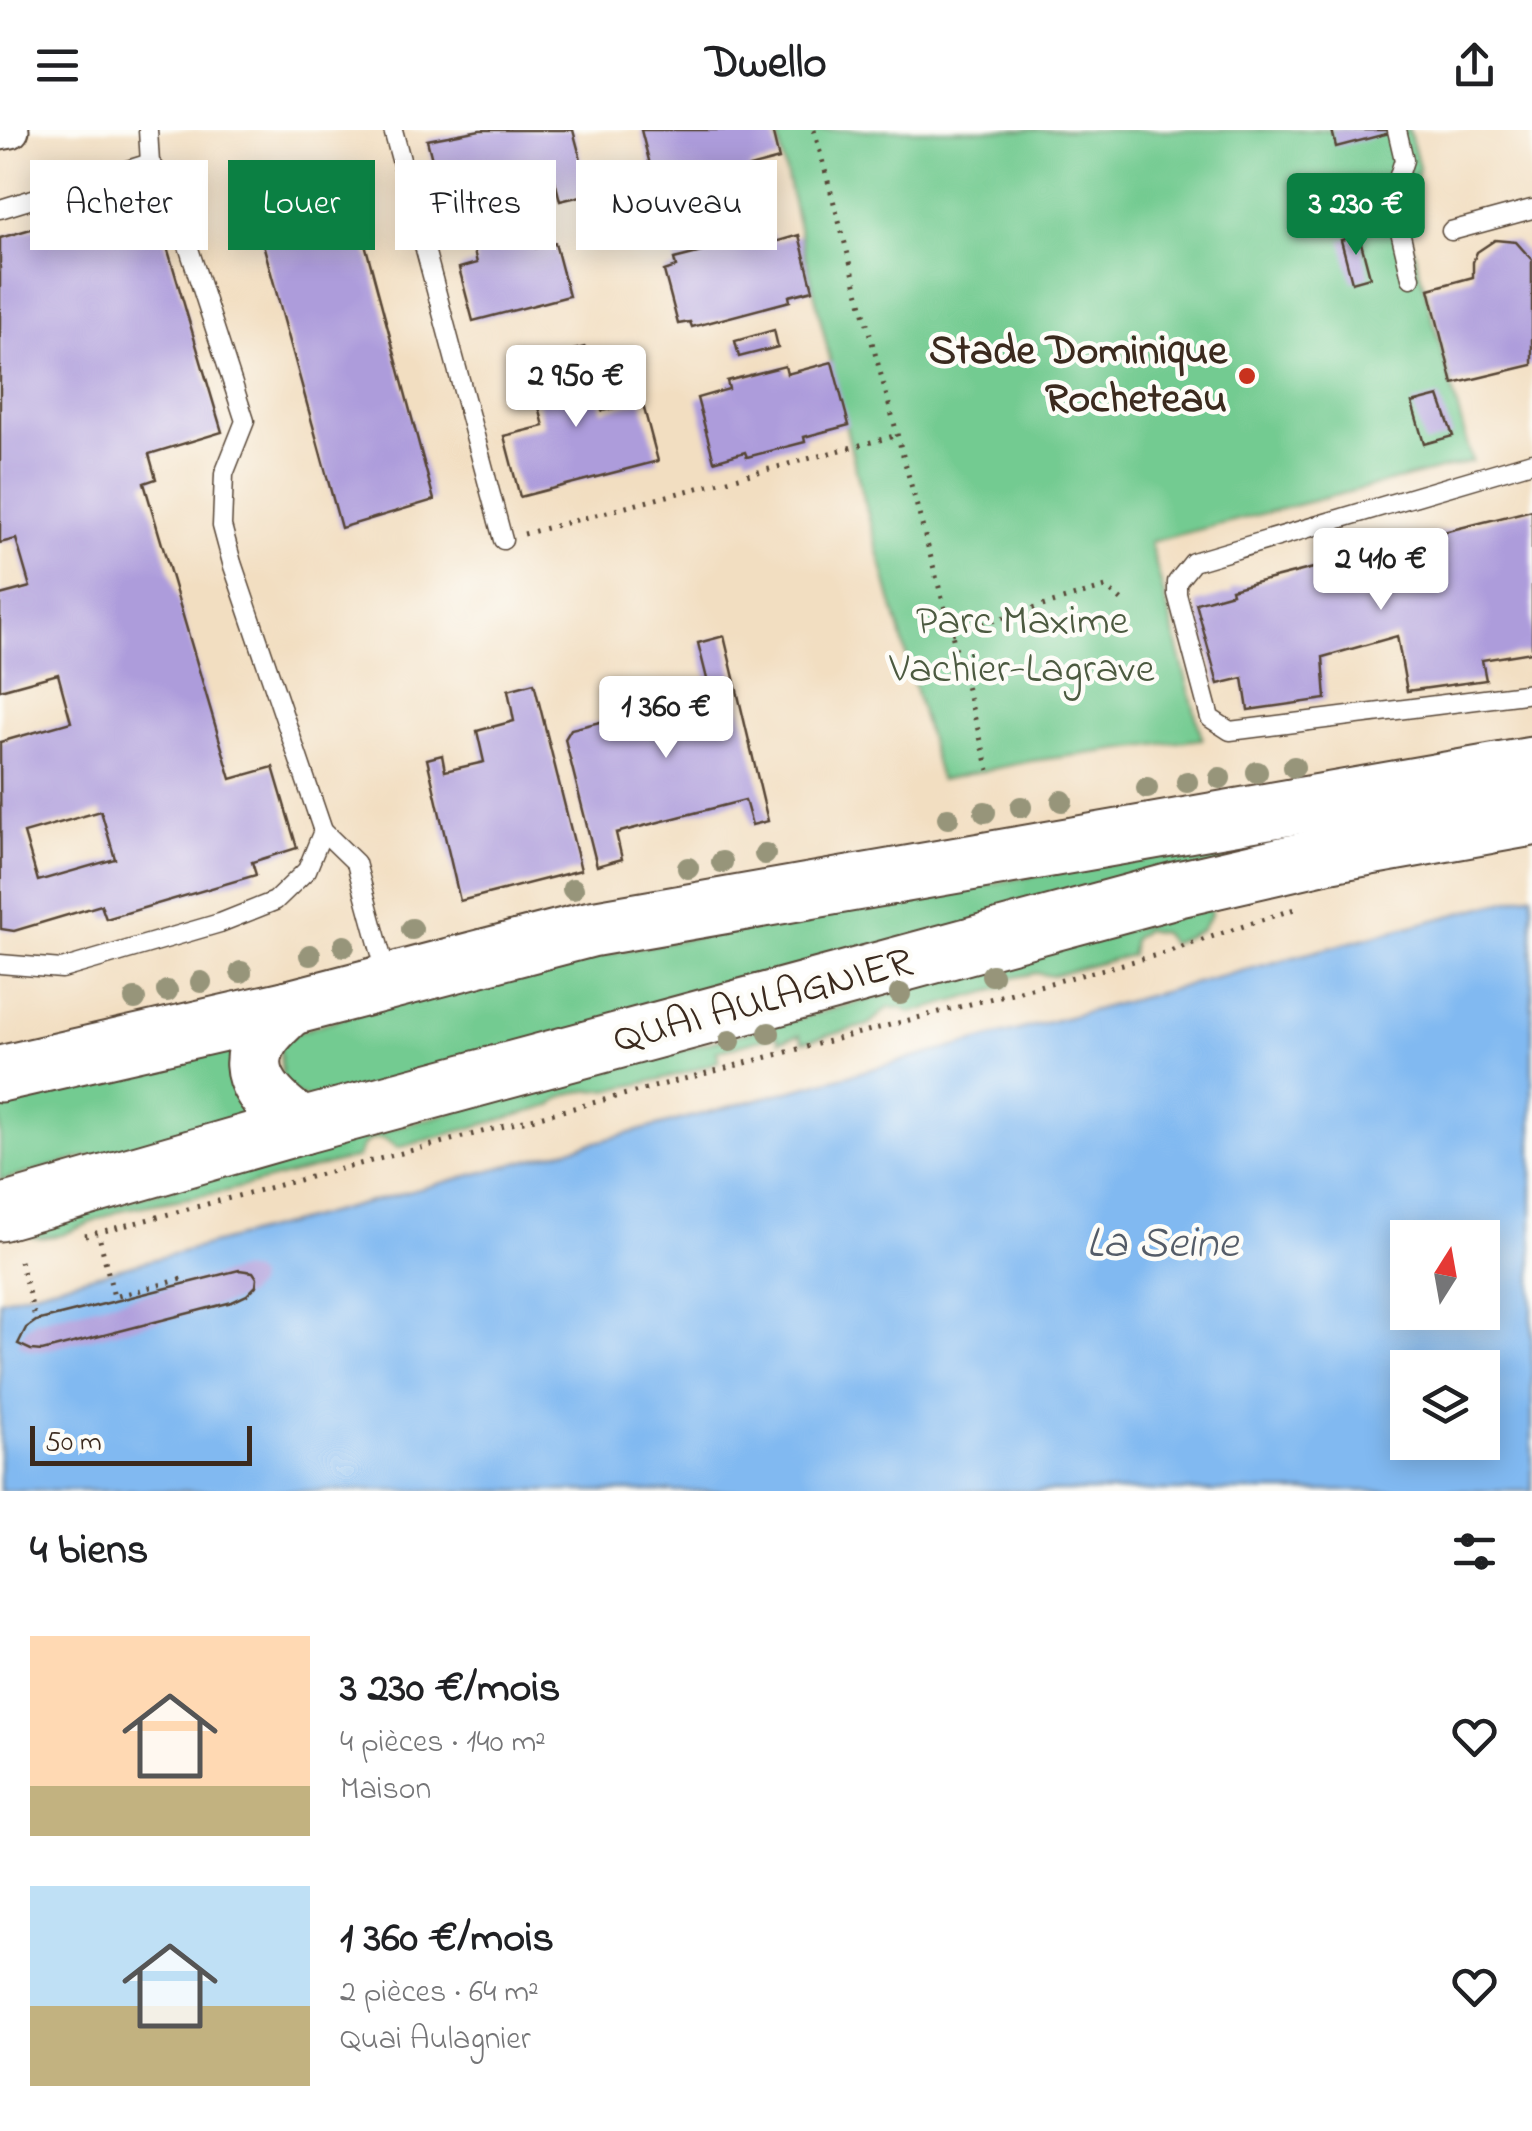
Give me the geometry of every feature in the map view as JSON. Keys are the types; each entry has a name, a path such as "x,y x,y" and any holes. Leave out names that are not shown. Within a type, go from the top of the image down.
{"main road":[{"path":"0,1042 26,1067 289,1008 590,929 1532,764"},
{"name":"QUAI AULAGNIER","path":"10,1237 302,1126 1179,889 1326,856 1532,818"},
{"path":"289,1008 263,1035 256,1071 268,1101 302,1126"}],"street":[{"path":"0,132 12,130"}],"lane":[{"path":"148,130 150,160"},
{"path":"393,130 503,540"},
{"path":"1397,130 1404,160 1392,198 1412,278"},
{"path":"0,209 30,200"},
{"path":"1451,231 1532,209"},
{"path":"189,250 245,421 224,474 222,526 232,564 323,830 356,864 389,981"},
{"path":"1532,462 1193,562 1177,582 1210,718 1230,730 1532,693"},
{"path":"0,964 62,969 220,923 276,901 307,870 323,830"}],"path":[{"path":"814,130 989,770"},
{"path":"503,540 898,435"},
{"path":"952,633 1106,587 1127,604"},
{"path":"73,1239 1161,954 1309,904"},
{"path":"10,1237 36,1321"},
{"path":"100,1240 114,1296 182,1279"}],"green space":[{"name":"Parc Maxime Vachier-Lagrave","path":"776,130 1409,130 1419,167 1405,218 1472,461 1150,542 1202,739 1031,761 940,780 856,470"},
{"path":"1532,785 327,1103 283,1091 279,1038 465,979"},
{"path":"1210,907 1211,915 1201,930 1171,944 1162,933 1145,930 1133,939 1131,955 1051,976 1036,973 1012,978 1006,987 911,1013 888,1008 868,1025 803,1042 800,1035 779,1041 777,1035 717,1051 719,1061 682,1073 619,1088 575,1092 551,1106 397,1148 385,1139 374,1139 358,1157 226,1191 121,1210 62,1235 38,1238 19,1229"},
{"path":"233,1040 260,1114 105,1161 89,1156 0,1181 0,1101"}],"water":[{"name":"La Seine","path":"1532,894 1532,1491 0,1491 0,1300"}],"building":[{"path":"480,130 573,130 581,160 576,160 576,197 560,201 556,160 432,160 427,140"},
{"path":"641,130 772,130 779,159 775,160 649,160"},
{"path":"1332,130 1389,130 1390,133 1336,147"},
{"path":"30,229 30,250 168,250 222,432 149,454 156,479 144,483 231,779 273,767 297,848 252,862 256,875 106,919 101,905 14,931 1,929 0,742 71,722 58,674 0,690 0,595 30,587 16,539 0,543 0,238","holes":["101,811 115,859 38,881 24,833"]},
{"path":"799,235 813,290 789,296 790,301 692,327 690,322 678,324 664,271 676,267 674,259 710,250 777,250 777,241"},
{"path":"1359,235 1370,277 1352,282 1341,240"},
{"path":"1495,240 1516,242 1532,260 1532,365 1453,384 1429,289 1473,277 1477,252"},
{"path":"556,247 569,296 473,321 459,268 477,263 474,250 556,250"},
{"path":"265,250 367,250 434,500 341,528"},
{"path":"774,330 778,347 739,357 735,341"},
{"path":"585,347 602,411 642,401 658,461 520,497 504,436 544,426 527,362"},
{"path":"832,362 849,425 804,437 805,442 714,461 697,398 729,389 727,381 785,366 787,374"},
{"path":"1439,396 1453,436 1424,444 1412,403"},
{"path":"1532,510 1532,652 1482,660 1486,680 1407,691 1397,636 1323,657 1326,699 1248,710 1243,678 1218,684 1196,603 1232,593 1231,589"},
{"path":"724,636 768,821 752,825 745,800 616,833 622,859 597,866 565,739 571,729 711,695 698,643"},
{"path":"534,683 581,870 460,901 427,759 442,755 445,771 484,762 477,731 514,721 508,690"},
{"path":"239,1270 253,1272 256,1286 232,1302 42,1351 18,1344 26,1328 36,1321"}],"place":[{"name":"Stade Dominique Rocheteau","path":"1247,376"}]}
